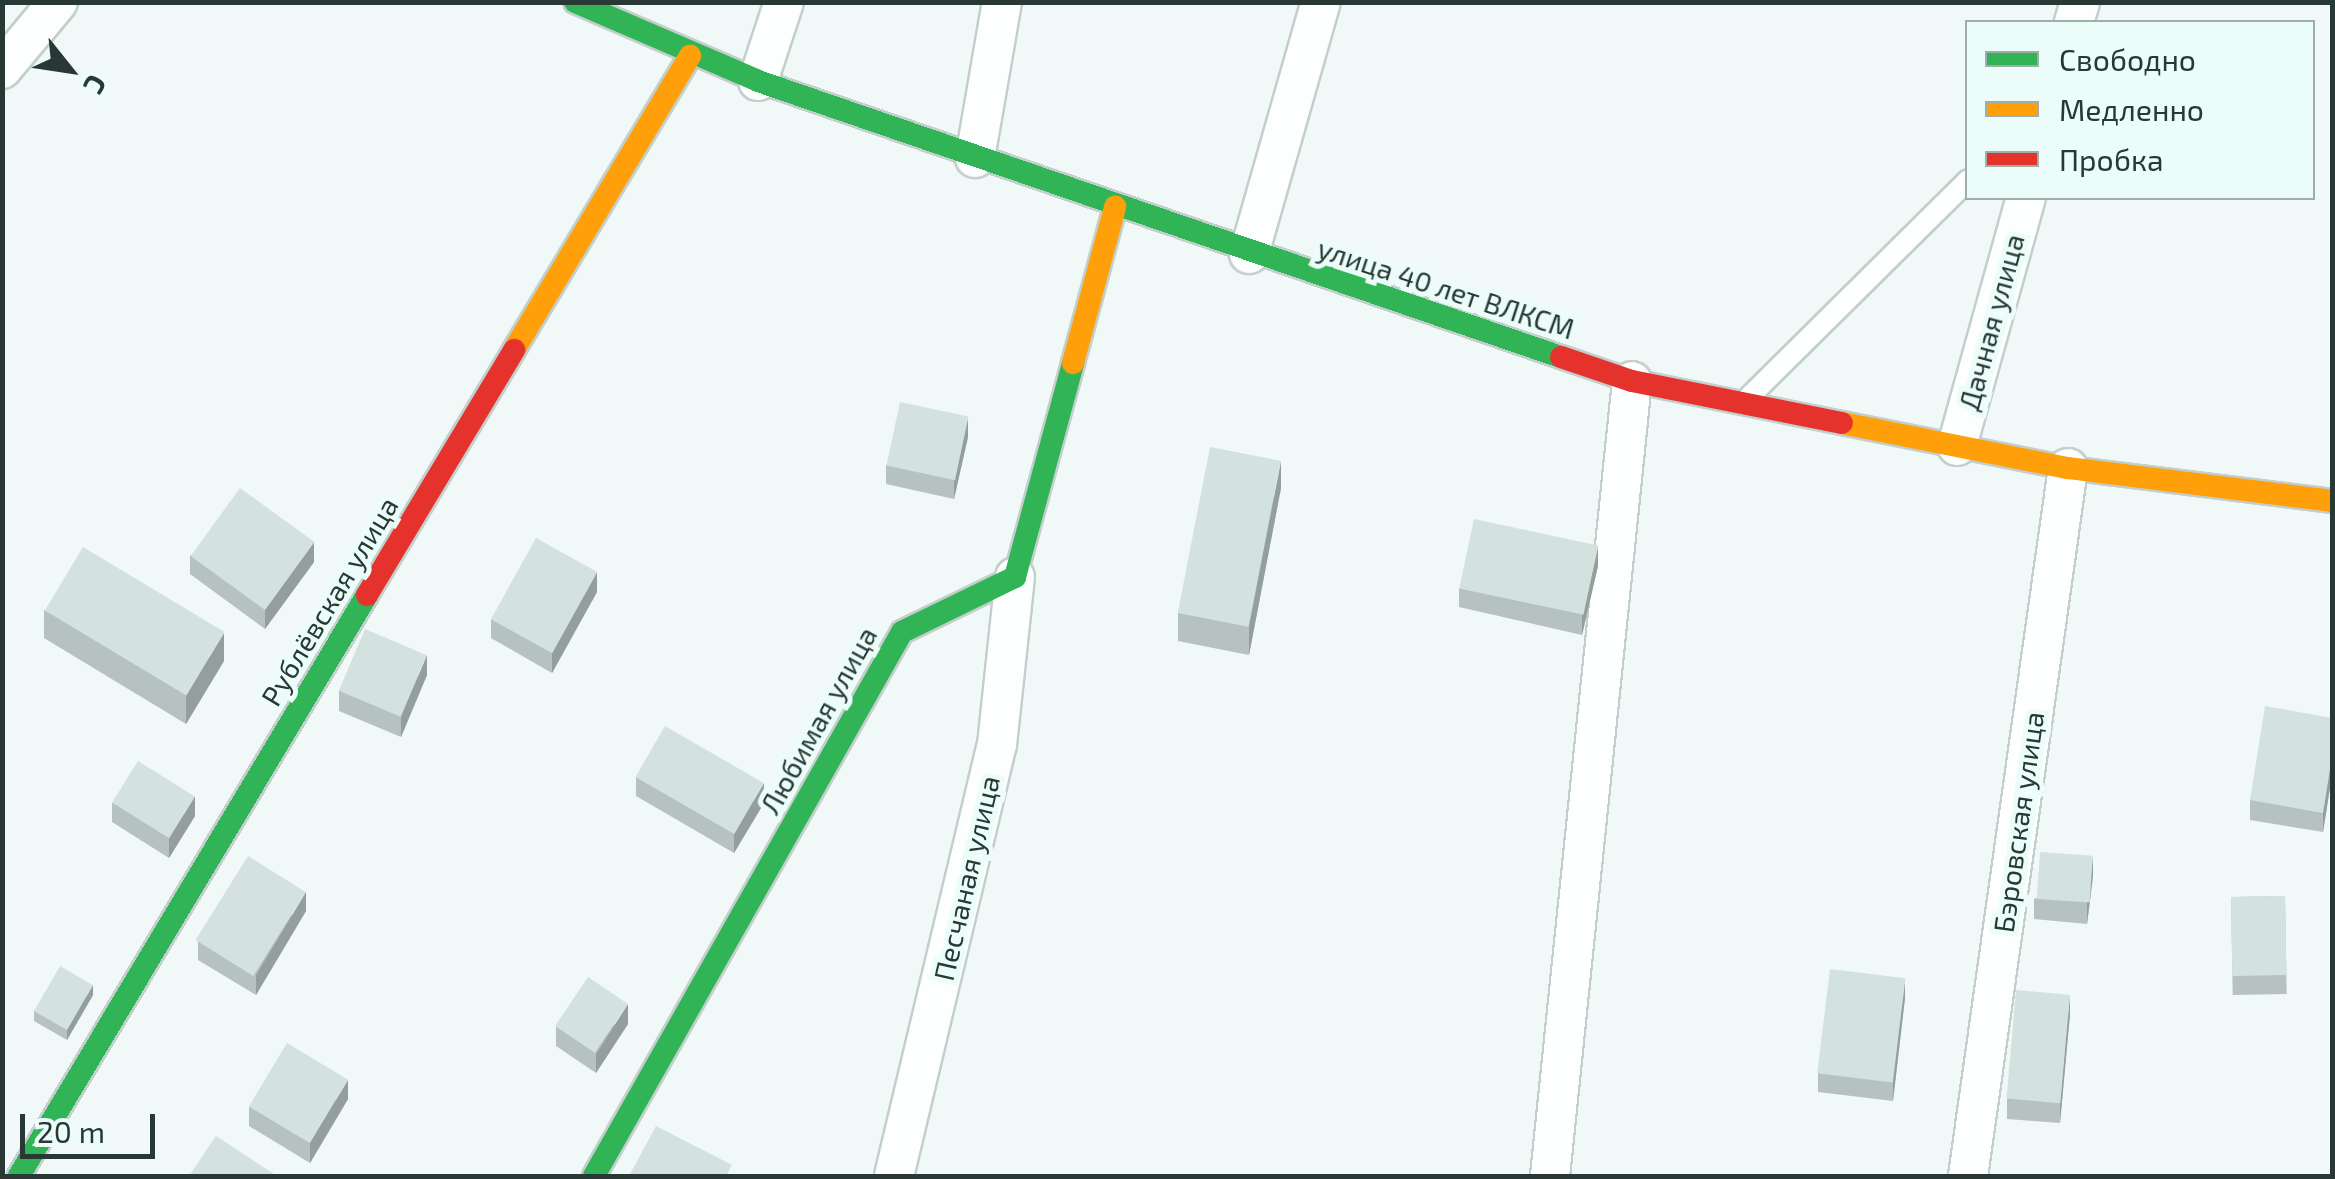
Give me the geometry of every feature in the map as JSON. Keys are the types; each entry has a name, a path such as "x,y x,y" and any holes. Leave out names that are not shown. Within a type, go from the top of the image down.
{"street":[{"path":"2,69 58,2"},
{"name":"улица 40 лет ВЛКСМ","path":"576,2 690,56 758,81 1249,254 1632,381 2068,468 2332,501"},
{"path":"758,81 784,2"},
{"path":"976,158 1002,2"},
{"path":"1249,254 1321,2"},
{"name":"Рублёвская улица","path":"19,1176 690,56"},
{"name":"Дачная улица","path":"1957,446 2025,200"},
{"path":"1016,577 1115,207"},
{"path":"1550,1176 1632,381"},
{"name":"Бэровская улица","path":"1968,1176 2068,468"},
{"name":"Любимая улица","path":"594,1176 902,632 1016,577"},
{"name":"Песчаная улица","path":"894,1176 997,745 1016,577"}],"lane":[{"path":"1742,403 1965,183"}],"building":[{"path":"900,402 968,417 955,480 886,466"},
{"path":"1210,447 1281,461 1248,627 1178,613"},
{"path":"240,488 314,542 265,610 191,556"},
{"path":"1474,519 1598,545 1583,615 1459,588"},
{"path":"536,538 597,572 552,653 491,619"},
{"path":"83,547 224,632 186,695 45,610"},
{"path":"365,629 427,655 400,717 339,691"},
{"path":"2265,706 2332,718 2332,756 2323,813 2250,800"},
{"path":"665,726 764,783 734,834 636,777"},
{"path":"138,761 195,797 169,838 112,803"},
{"path":"2040,852 2093,856 2090,903 2037,899"},
{"path":"248,856 306,892 253,976 196,940"},
{"path":"2285,896 2286,975 2232,976 2231,897"},
{"path":"60,966 93,985 67,1030 34,1011"},
{"path":"1830,969 1905,978 1893,1082 1817,1073"},
{"path":"588,977 628,1004 595,1053 555,1026"},
{"path":"2016,990 2070,995 2060,1103 2007,1099"},
{"path":"287,1043 348,1080 310,1143 249,1106"},
{"path":"656,1126 732,1165 726,1176 629,1176"},
{"path":"216,1136 277,1176 189,1176"}],"traffic: fast":[{"path":"575,2 758,81 1561,357"},
{"path":"594,1176 902,632 1015,577 1073,363"},
{"path":"19,1176 367,595"}],"traffic: slow":[{"path":"514,350 690,56"},
{"path":"1073,363 1115,207"},
{"path":"1842,423 2068,468 2332,501"}],"traffic: jam":[{"path":"367,595 514,350"},
{"path":"1561,357 1632,381 1842,423"}]}
